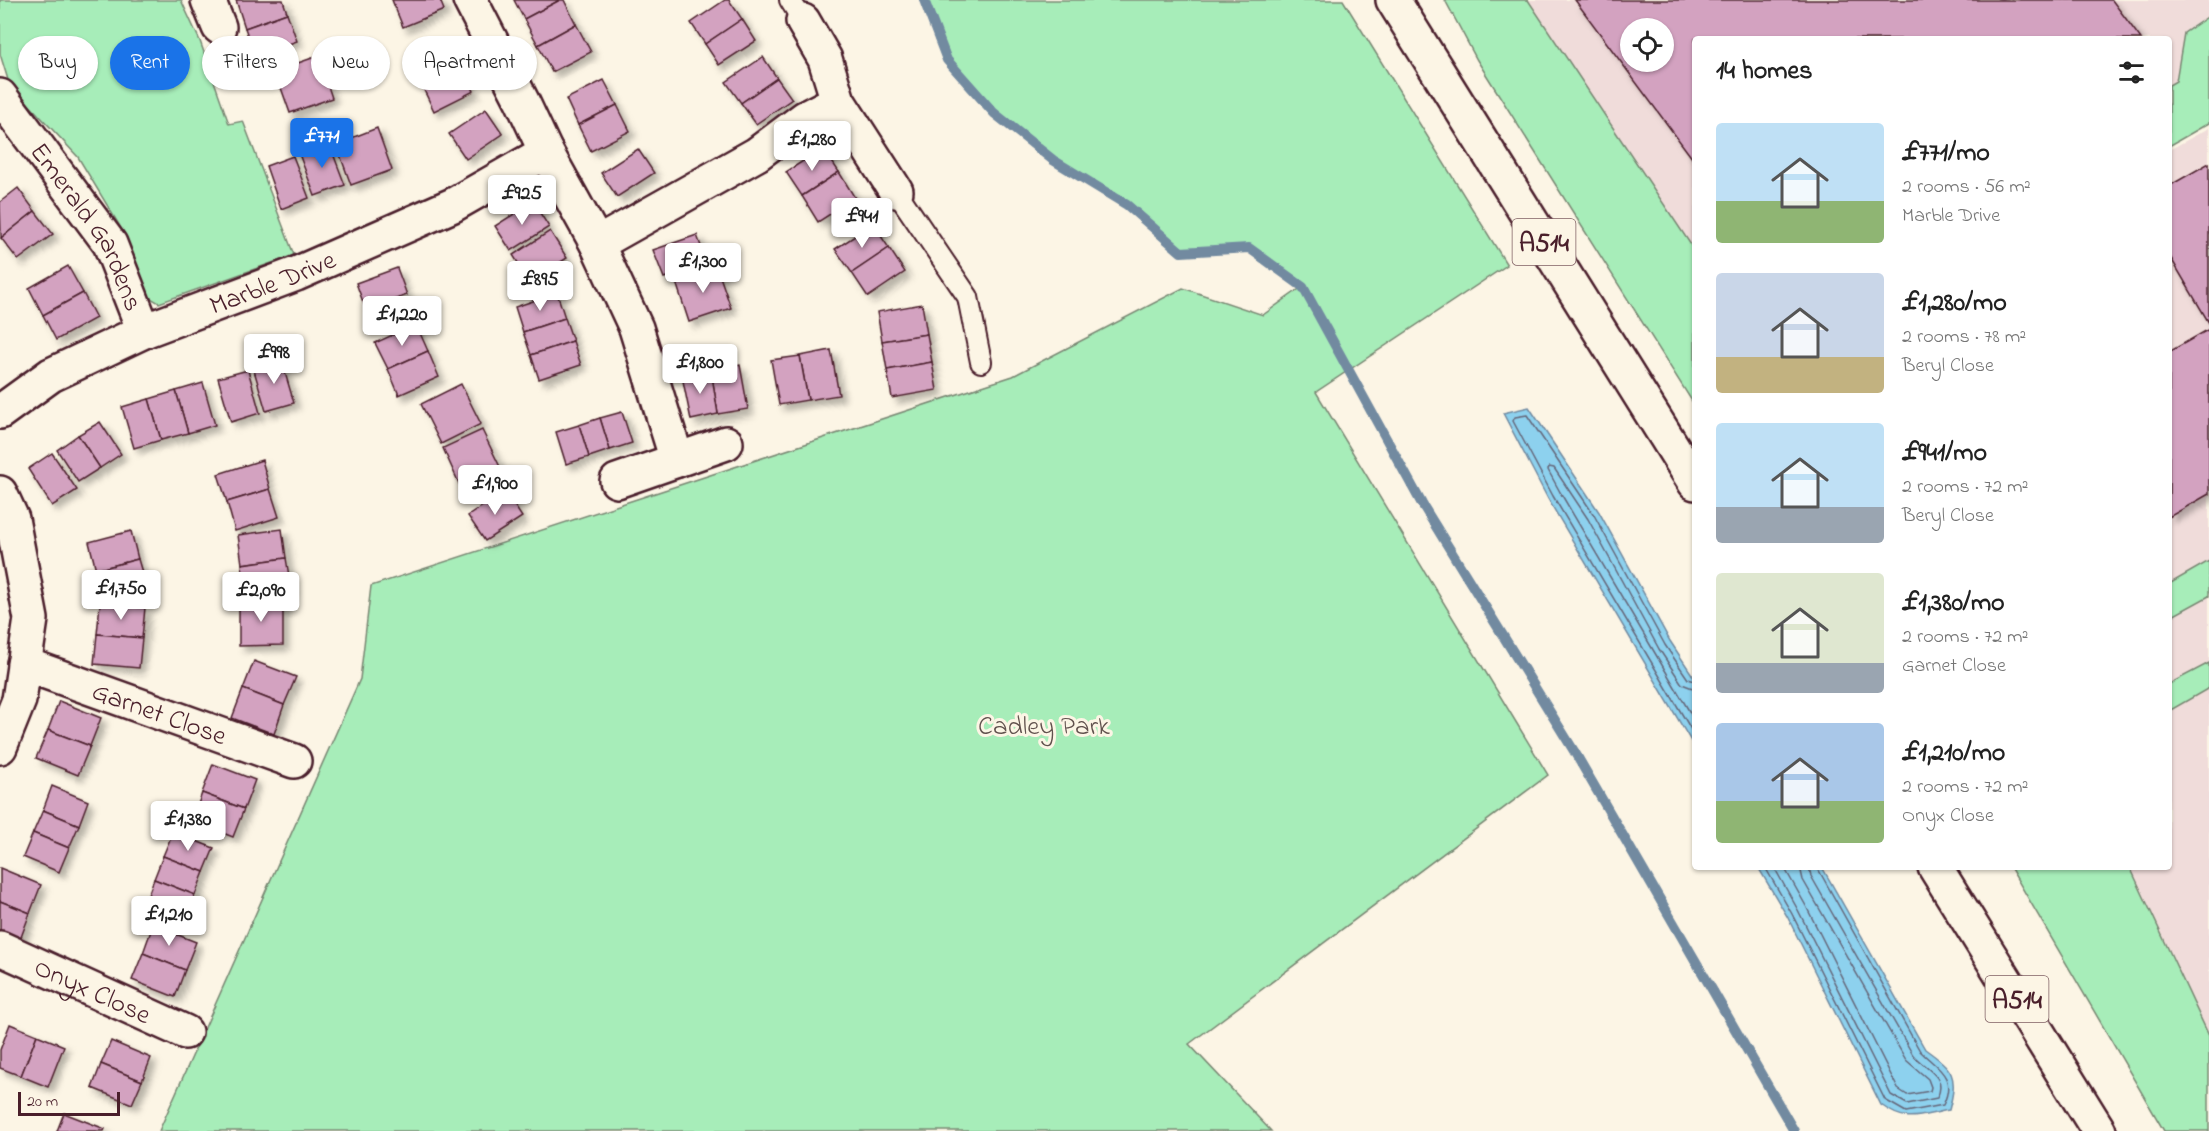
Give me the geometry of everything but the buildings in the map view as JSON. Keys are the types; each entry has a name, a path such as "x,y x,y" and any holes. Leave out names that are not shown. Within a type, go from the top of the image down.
{"street":[{"path":"470,0 546,152 597,244 636,328 677,460"},
{"name":"A514","path":"1393,0 1692,478"},
{"path":"796,11 825,59 838,101 896,191"},
{"name":"Emerald Gardens","path":"0,96 110,244 144,331"},
{"path":"597,244 757,154 806,118 838,101"},
{"name":"Marble Drive","path":"0,412 51,375 144,331 296,274 443,209 546,152"},
{"path":"617,481 726,443"},
{"path":"0,493 12,519 31,619 19,700 0,747"},
{"name":"Garnet Close","path":"24,664 294,761"},
{"name":"A514","path":"1937,870 2099,1131"},
{"name":"Onyx Close","path":"0,948 185,1032"}],"lane":[{"path":"896,191 968,297 981,362"}],"shaded area":[{"path":"1445,0 2209,0 2209,123 2172,144 2172,36 1692,36 1692,401 1477,60"},
{"path":"2209,128 2209,1131 2176,1131 2011,870 2172,870 2172,148"}],"green space":[{"path":"0,0 181,0 202,47 202,90 217,90 229,124 243,121 294,255 159,303 144,294 124,233 78,157 9,83 0,54"},
{"name":"Cadley Park","path":"924,0 1343,0 1507,265 1316,392 1548,775 1189,1044 1271,1131 159,1131 360,679 371,586 1013,376 1183,288 1263,315 1302,287 1249,248 1181,252 1127,205 1053,160 994,113 947,60"},
{"path":"1445,0 1528,0 1692,246 1692,401 1477,60"},
{"path":"2209,16 2209,123 2172,144 2172,83 2176,81 2184,33"},
{"path":"2209,561 2209,596 2172,616 2172,582"},
{"path":"2209,663 2209,688 2172,709 2172,682"},
{"path":"2012,870 2131,870 2209,1036 2209,1131 2164,1131"}],"water":[{"path":"1529,407 1599,512 1670,641 1692,674 1692,743 1548,499 1503,413"},
{"path":"1760,870 1824,870 1925,1049 1948,1068 1953,1081 1949,1110 1906,1117 1881,1105 1787,916"}],"waterway":[{"path":"924,0 947,60 994,113 1053,160 1127,205 1181,252 1249,248 1303,287 1422,504 1574,751 1794,1131"}]}
